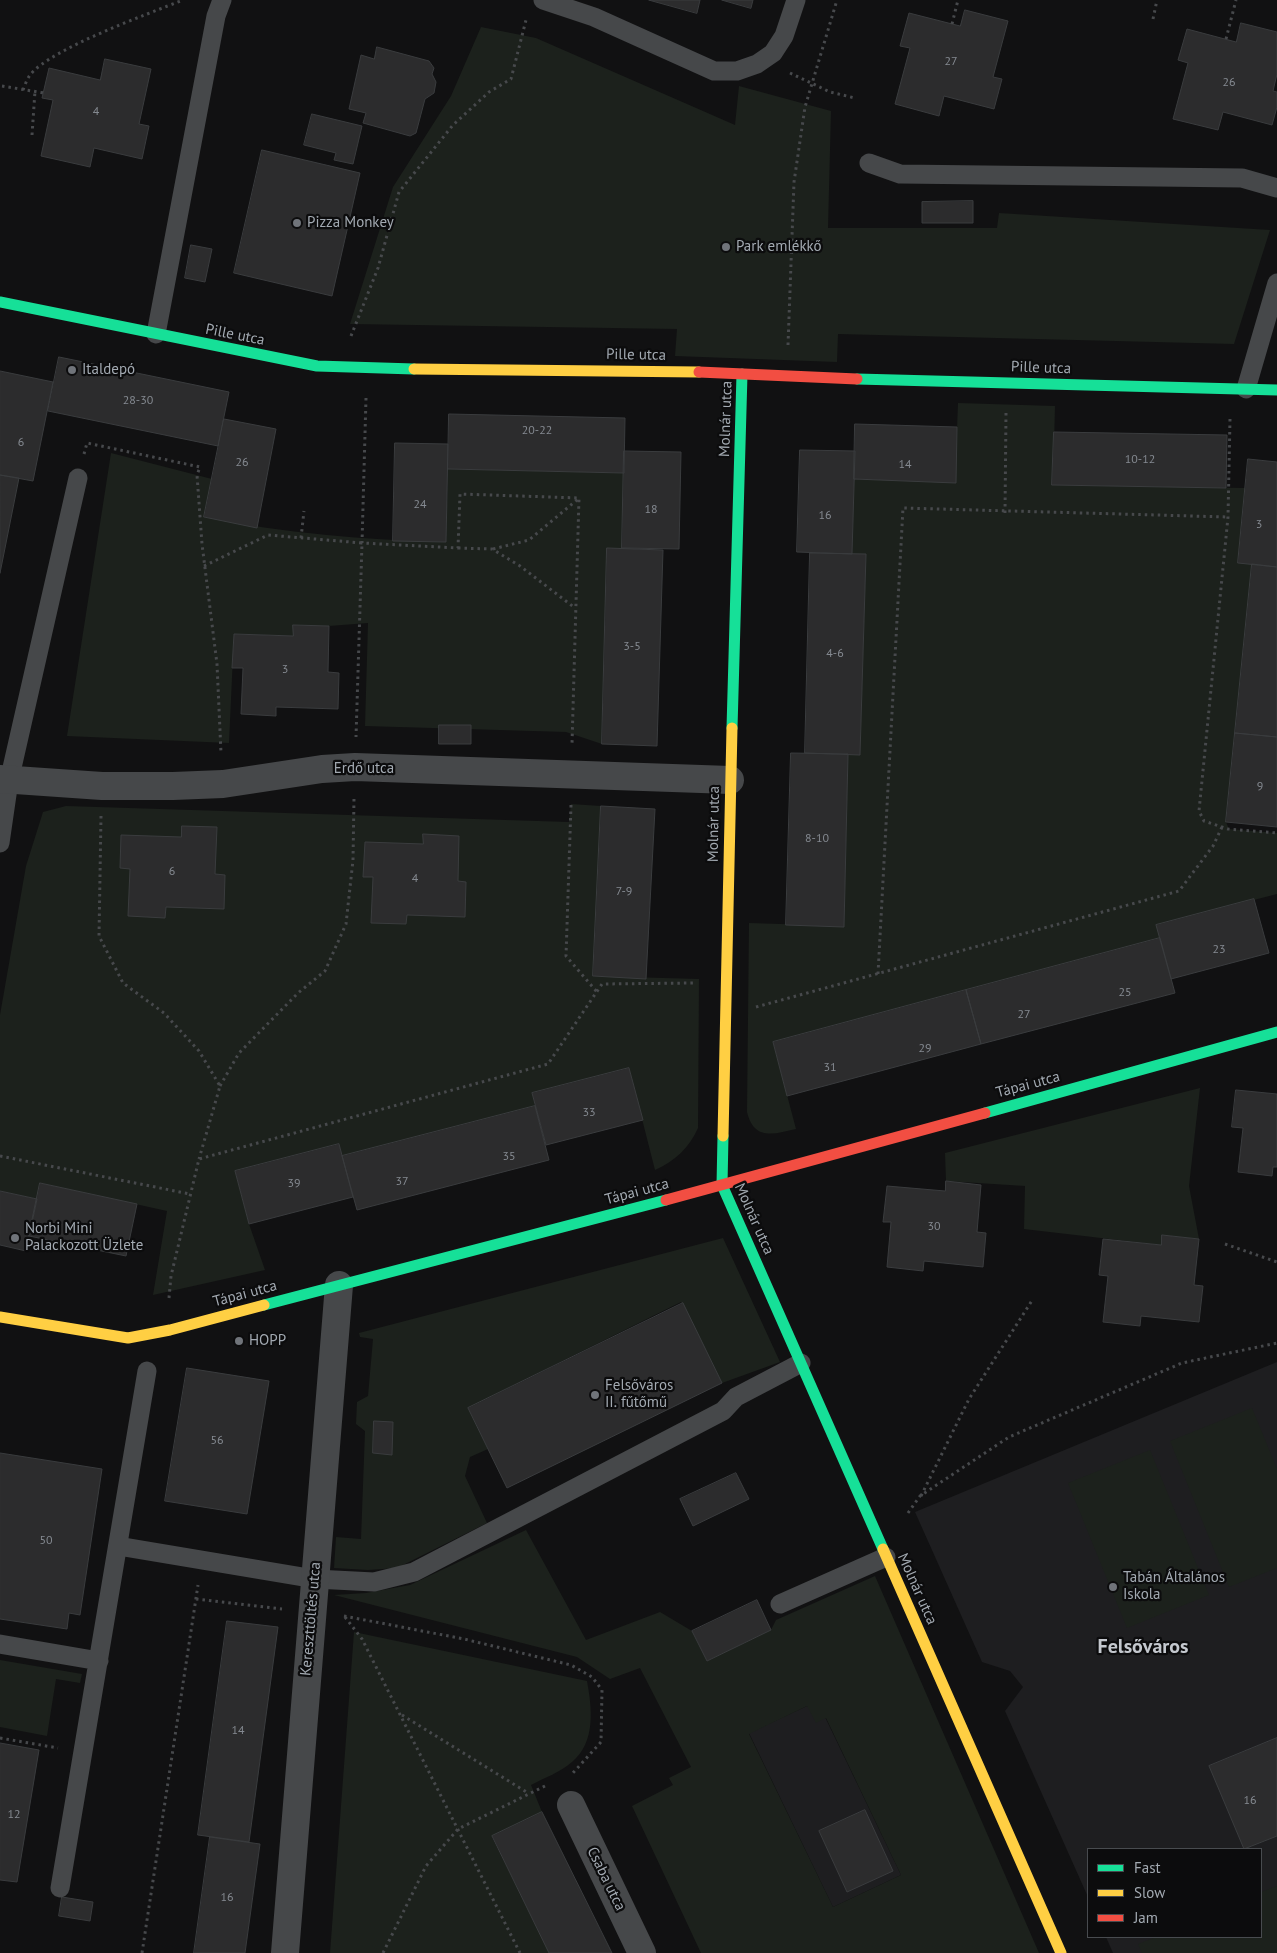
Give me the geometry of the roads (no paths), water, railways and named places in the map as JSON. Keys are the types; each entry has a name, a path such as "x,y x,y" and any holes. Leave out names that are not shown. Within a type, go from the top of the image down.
{"street":[{"name":"Pille utca","path":"0,302 317,366 675,371 1277,390"},
{"name":"Molnár utca","path":"742,374 730,780 722,1185 1061,1953"},
{"name":"Erdő utca","path":"5,780 102,786 223,784 322,769 355,767 730,780"},
{"name":"Tápai utca","path":"0,1317 93,1334 128,1338 170,1330 722,1185 1277,1032"},
{"name":"Kereszttöltés utca","path":"285,1953 339,1285"},
{"name":"Csaba utca","path":"571,1804 642,1953"}],"lane":[{"path":"156,334 216,16 222,0"},
{"path":"543,0 594,17 714,70 737,71 757,64 768,56 784,36 796,0"},
{"path":"869,164 900,174 1242,178 1277,188"},
{"path":"1238,389 1277,283"},
{"path":"0,842 5,780 78,478"},
{"path":"118,1546 315,1579 374,1582 414,1572 723,1411 736,1397 801,1363"},
{"path":"60,1888 147,1371"},
{"path":"780,1604 886,1556"},
{"path":"0,1644 98,1661"}],"place":[{"name":"Pizza Monkey","path":"297,223"},
{"name":"Park emlékkő","path":"726,247"},
{"name":"Italdepó","path":"72,370"},
{"name":"Norbi Mini Palackozott Üzlete","path":"15,1238"},
{"name":"HOPP","path":"239,1341"},
{"name":"Felsőváros II. fűtőmű","path":"595,1395"},
{"name":"Tabán Általános Iskola","path":"1113,1587"}],"district":[{"name":"Felsőváros","path":"1143,1647"}]}
